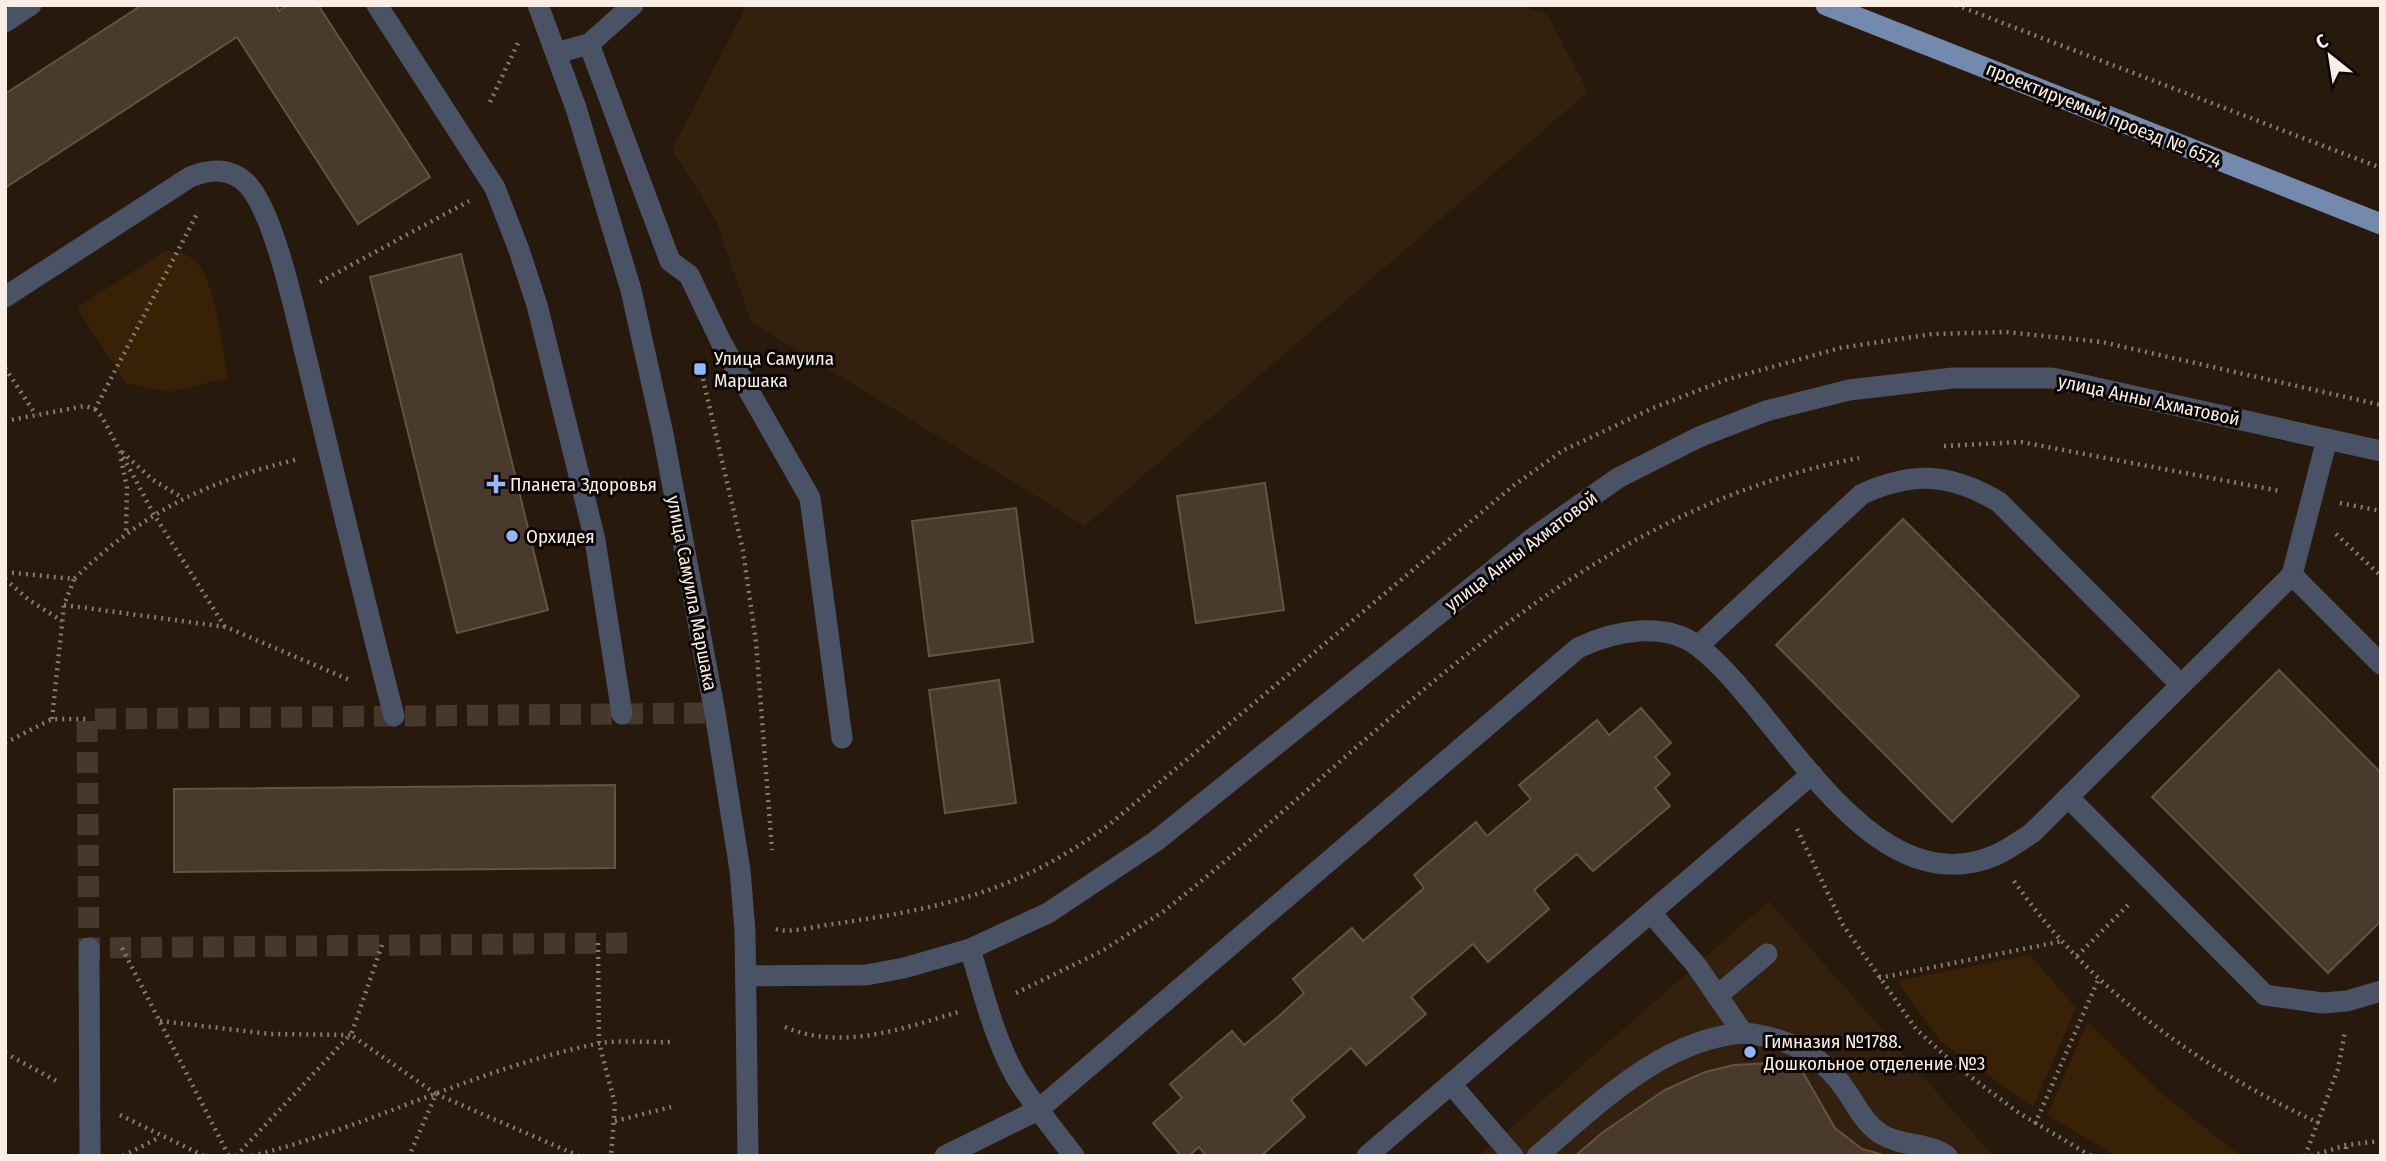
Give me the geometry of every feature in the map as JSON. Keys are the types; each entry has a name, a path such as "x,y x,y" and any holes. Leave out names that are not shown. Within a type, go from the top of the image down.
{"main road":[{"name":"проектируемый проезд № 6574","path":"1826,5 2381,224"}],"street":[{"path":"5,22 31,5"},
{"path":"377,5 495,188 537,305 595,540 622,714"},
{"name":"улица Самуила Маршака","path":"538,5 576,108 631,290 663,434 740,870 746,976 748,1156"},
{"path":"556,53 589,44 633,5"},
{"path":"589,44 670,261 689,275 721,342 810,498 842,738"},
{"path":"5,297 190,177 219,170 236,176 249,186 277,248 291,298 391,706"},
{"name":"улица Анны Ахматовой","path":"746,976 866,975 904,968 970,949 1048,913 1156,841 1537,535 1618,478 1699,437 1766,411 1849,390 1952,379 2052,378 2381,451"},
{"path":"944,1156 1038,1110 1578,648 1620,632 1642,631 1671,635 1698,646 1812,774 1875,837 1911,857 1944,863 1974,861 1996,855 2032,833 2292,575 2327,439"},
{"path":"1698,646 1862,494 1890,482 1938,478 1969,486 1999,502 2181,685"},
{"path":"2292,575 2381,664"},
{"path":"1367,1156 1812,774"},
{"path":"2068,797 2265,995 2296,1002 2347,1000 2381,991"},
{"path":"1651,913 1696,965 1743,1033"},
{"path":"89,948 90,1156"},
{"path":"970,949 1003,1048 1038,1110 1074,1156"},
{"path":"1717,996 1767,954"},
{"path":"1538,1156 1620,1088 1674,1052 1698,1041 1743,1033 1777,1038 1820,1059 1836,1075 1860,1115 1881,1133 1907,1144 1933,1148 1947,1156"},
{"path":"1451,1084 1513,1156"}],"path":[{"path":"1956,5 2381,168"},
{"path":"490,102 520,39"},
{"path":"95,409 219,170"},
{"path":"291,298 495,188"},
{"path":"787,930 936,907 993,890 1062,858 1110,824 1513,486 1562,451 1653,408 1726,380 1840,348"},
{"path":"5,368 36,415"},
{"path":"700,369 743,551 756,642 772,855"},
{"path":"5,421 85,406 95,409 153,513 226,627"},
{"path":"118,447 153,480 182,498"},
{"path":"118,447 127,488 126,532"},
{"path":"52,719 64,605 74,579 126,532 153,513 182,498 251,470 329,451"},
{"path":"2309,508 2381,576"},
{"path":"5,572 74,579"},
{"path":"5,579 29,600 62,621"},
{"path":"64,605 226,627 391,706"},
{"path":"785,1027 812,1037 840,1039 903,1028 988,1004 1075,966 1164,911 1499,627"},
{"path":"5,743 52,719 87,719"},
{"path":"1784,799 1830,902 1879,978 1931,1045 2035,1124 2091,1156"},
{"path":"1996,855 2063,941 2139,1014 2216,1069 2319,1123"},
{"path":"2077,956 2152,881"},
{"path":"1879,978 2063,941"},
{"path":"598,943 599,1043 612,1084 615,1121 611,1156"},
{"path":"236,1156 351,1035 383,945"},
{"path":"122,947 229,1156"},
{"path":"2035,1124 2099,978"},
{"path":"2305,1156 2341,1057 2347,1000"},
{"path":"159,1021 240,1031 351,1035 436,1094 579,1156"},
{"path":"252,1156 349,1127 436,1094 599,1043 671,1042"},
{"path":"409,1156 436,1094"},
{"path":"615,1121 671,1107"},
{"path":"123,1156 160,1137 204,1156"},
{"path":"2311,1156 2346,1145 2381,1142"},
{"path":"2346,1145 2346,1156"}],"shaded area":[{"path":"747,5 1520,5 1548,15 1588,92 1085,526 751,322 716,220 672,149"},
{"path":"164,251 187,255 202,270 213,299 228,378 170,392 126,383 77,308"},
{"name":"Гимназия №1788. Дошкольное отделение №3","path":"1769,901 1993,1156 1479,1156"},
{"path":"2030,955 2076,1008 2033,1107 1940,1041 1897,981"},
{"path":"2088,1022 2161,1093 2241,1156 2116,1156 2047,1115"}],"building":[{"path":"142,5 276,5 279,11 287,5 318,5 430,177 358,224 237,37 5,188 5,94"},
{"path":"461,254 548,610 457,633 370,277"},
{"path":"1265,483 1284,610 1196,623 1177,496"},
{"path":"1016,508 1033,642 929,656 912,521"},
{"path":"1903,519 2079,696 1952,822 1776,645"},
{"path":"2279,670 2381,773 2381,921 2328,973 2152,797"},
{"path":"999,680 1016,803 945,813 929,690"},
{"path":"1641,708 1671,743 1655,757 1670,774 1655,788 1670,806 1593,871 1577,854 1534,890 1549,909 1488,962 1473,944 1411,997 1426,1014 1366,1065 1351,1048 1291,1100 1305,1117 1261,1156 1206,1156 1199,1147 1189,1156 1181,1156 1153,1123 1182,1098 1170,1084 1232,1031 1244,1045 1279,1016 1304,993 1293,979 1352,928 1363,941 1424,888 1414,875 1476,822 1487,836 1531,799 1519,785 1597,720 1609,735"},
{"path":"615,785 615,868 174,872 174,789"},
{"path":"1771,1063 1801,1069 1835,1128 1862,1149 1887,1156 1575,1156 1603,1132 1665,1090 1705,1072 1734,1065"}],"tunnel":[{"path":"627,943 89,948 87,719 715,713"}],"place":[{"name":"Улица Самуила Маршака","path":"700,369"},
{"name":"Планета Здоровья","path":"496,484"},
{"name":"Орхидея","path":"512,536"},
{"name":"Гимназия №1788. Дошкольное отделение №3","path":"1750,1052"}]}
